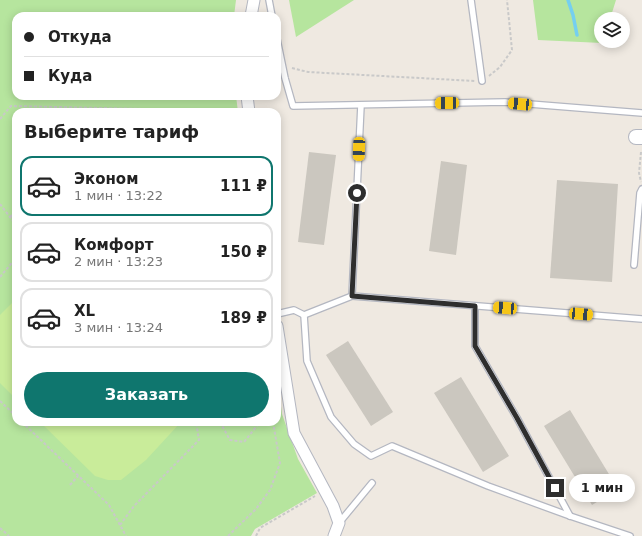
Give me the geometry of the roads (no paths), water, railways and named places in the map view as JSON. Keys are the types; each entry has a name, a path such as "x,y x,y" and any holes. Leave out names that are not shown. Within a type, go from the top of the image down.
{"street":[{"path":"252,12 254,0"},
{"path":"281,351 294,433 333,506 339,523 334,536"}],"lane":[{"path":"269,0 271,12"},
{"path":"471,0 482,81"},
{"path":"281,57 294,106 505,102 642,113"},
{"path":"352,296 361,104"},
{"path":"634,265 640,193 642,189"},
{"path":"281,313 294,310 304,315 352,296 642,319"},
{"path":"475,306 475,346 517,418 570,516"},
{"path":"304,315 307,361 331,417 354,444 371,456 392,446 488,486 630,536"},
{"path":"339,523 372,483"}],"waterway":[{"path":"568,0 577,35"}]}
